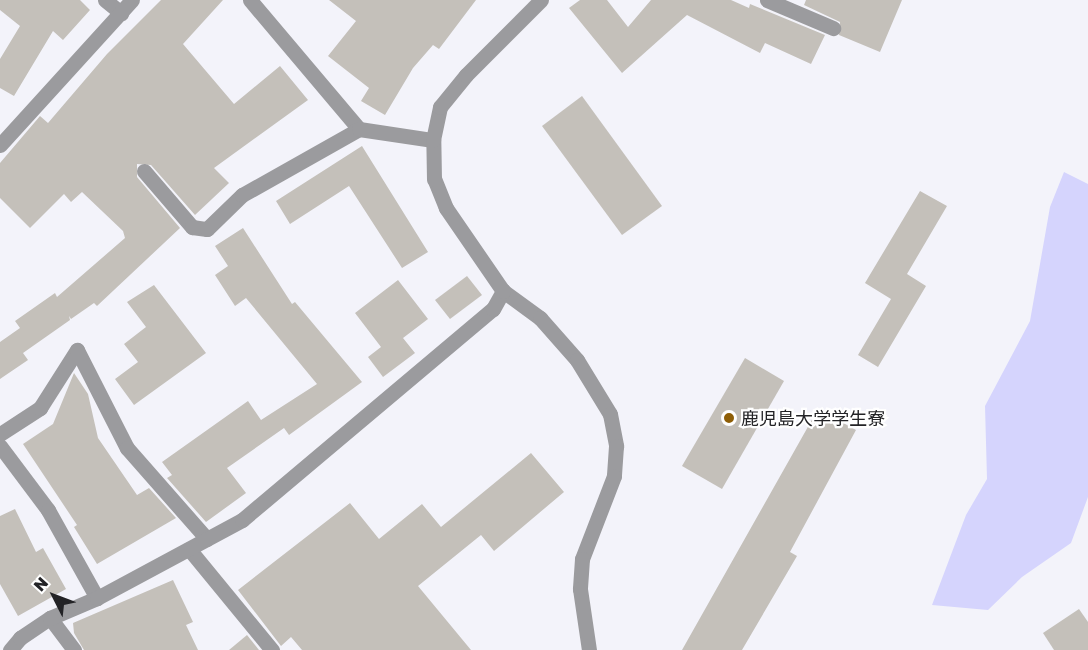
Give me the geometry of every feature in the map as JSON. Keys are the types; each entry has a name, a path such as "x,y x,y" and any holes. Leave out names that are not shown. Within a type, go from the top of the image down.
{"street":[{"path":"105,0 121,13"},
{"path":"2,139 132,0"},
{"path":"249,0 359,129"},
{"path":"541,0 466,75 440,107 433,140 434,179 446,208 503,291 540,318 577,360 610,414 616,446 614,476 582,559 580,589 589,650"},
{"path":"767,0 833,28"},
{"path":"144,171 192,227 207,229 242,195 359,129 433,140"},
{"path":"10,650 20,638 50,618 97,597 242,520 494,309 503,291"},
{"path":"0,434 40,408 77,350 127,448 207,539"},
{"path":"0,446 48,510 97,597"},
{"path":"189,549 272,650"},
{"path":"50,618 74,650"}],"shaded area":[{"path":"1064,172 1088,184 1088,497 1071,543 1022,577 988,610 932,605 966,515 987,479 985,406 1030,321 1050,207"}],"building":[{"path":"0,0 80,0 90,10 63,40 53,31 14,96 0,88 0,59 20,26 0,10"},
{"path":"161,0 223,0 183,44 234,104 280,66 308,100 214,168 229,183 195,215 151,165 137,164 137,177 180,228 97,306 94,303 71,319 69,316 70,320 23,353 28,360 0,379 0,342 20,328 15,321 55,293 57,297 125,238 123,231 82,192 71,202 64,194 30,228 0,198 0,163 40,116 48,123 107,54"},
{"path":"329,0 476,0 439,49 433,45 413,68 385,115 361,101 369,88 328,56 356,21"},
{"path":"580,0 607,0 628,27 651,0 731,0 749,8 750,4 825,35 811,64 765,43 760,53 687,15 622,73 569,8"},
{"path":"806,0 902,0 880,52 839,35 840,22 804,5"},
{"path":"582,96 662,206 622,235 542,126"},
{"path":"362,146 428,252 402,268 349,186 290,224 276,201"},
{"path":"920,191 947,206 907,274 926,286 878,367 858,355 891,299 865,283"},
{"path":"243,228 292,304 295,302 362,382 289,435 284,428 227,468 246,493 206,522 167,478 172,475 162,462 248,401 261,420 317,384 246,298 235,306 215,275 228,266 215,246"},
{"path":"467,276 482,295 450,319 435,300"},
{"path":"398,280 428,319 403,338 415,353 383,377 368,357 381,347 355,313"},
{"path":"154,285 206,353 134,405 115,379 138,362 124,344 146,327 127,302"},
{"path":"745,358 784,381 722,489 682,466"},
{"path":"74,373 88,394 98,438 137,495 149,488 176,518 97,564 74,527 77,525 23,444 53,424"},
{"path":"818,409 856,430 790,552 797,556 742,650 682,650"},
{"path":"531,453 564,492 494,551 481,535 418,586 471,650 302,650 291,637 281,646 238,590 350,503 379,539 422,504 441,527"},
{"path":"15,509 36,552 43,548 66,589 18,616 0,584 0,516"},
{"path":"173,580 193,622 186,625 198,650 84,650 74,633 73,623"},
{"path":"1079,609 1088,622 1088,650 1054,650 1043,633"},
{"path":"247,635 259,650 229,650"}],"place":[{"name":"鹿児島大学学生寮","path":"729,418"}]}
